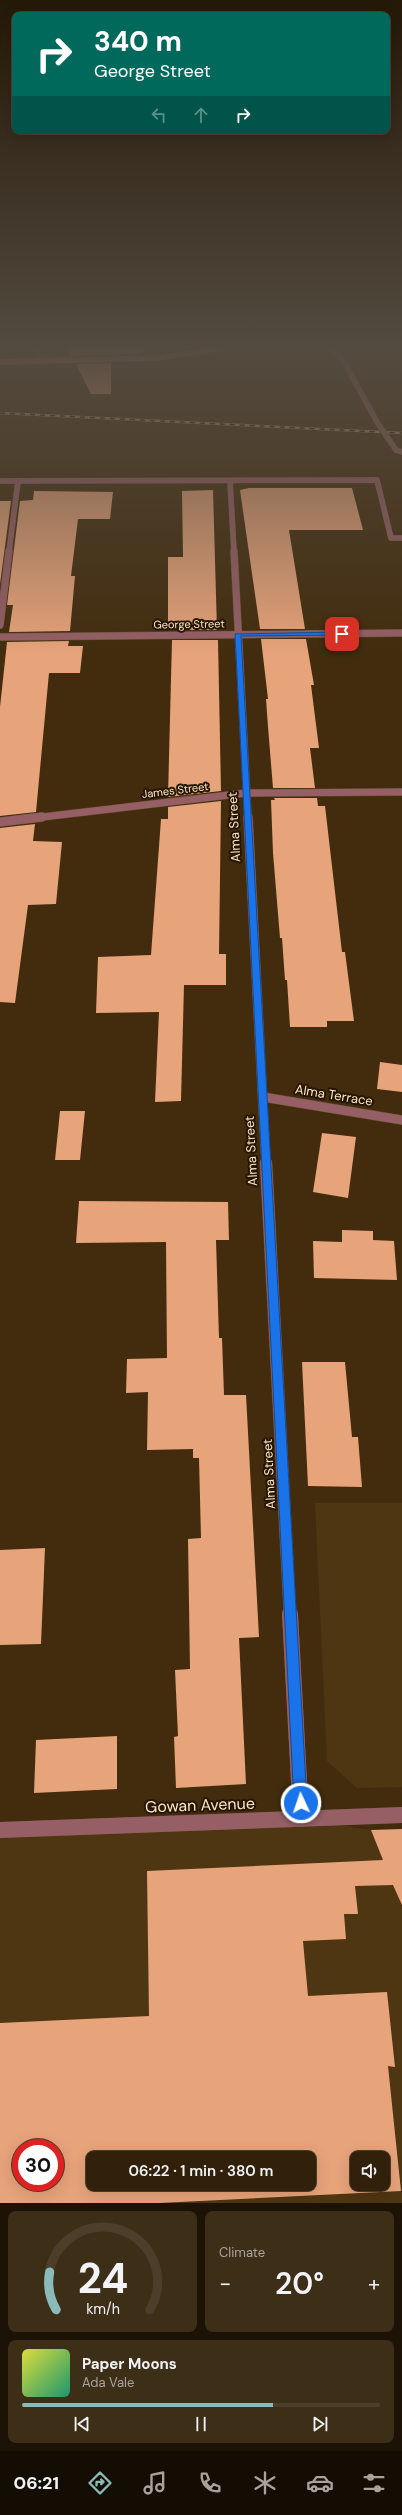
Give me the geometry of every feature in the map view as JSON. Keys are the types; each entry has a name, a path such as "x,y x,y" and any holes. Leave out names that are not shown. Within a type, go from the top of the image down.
{"street":[{"path":"0,481 377,480 391,538 402,538"},
{"path":"0,625 18,481"},
{"name":"Alma Street","path":"230,481 302,1819"},
{"name":"George Street","path":"0,637 402,633"},
{"name":"James Street","path":"0,822 246,793 402,792"},
{"name":"Alma Terrace","path":"263,1097 402,1120"},
{"name":"Gowan Avenue","path":"0,1830 402,1815"}],"shaded area":[{"path":"315,1503 402,1503 402,1787 357,1788 327,1761"},
{"path":"301,1819 371,1830 402,1829 402,2203 0,2203 0,1830"}],"building":[{"path":"249,488 352,488 363,530 289,530 305,629 260,629 240,490"},
{"path":"213,490 217,630 172,630 172,623 168,623 168,557 183,557 182,491"},
{"path":"34,491 113,492 110,519 78,519 71,576 75,576 70,631 9,632 13,605 7,605 20,501 33,500"},
{"path":"0,501 11,501 0,584"},
{"path":"261,639 306,639 314,685 311,685 319,748 310,748 315,788 273,788 266,699 268,699"},
{"path":"172,640 218,640 221,791 168,797"},
{"path":"69,641 68,646 83,646 80,673 49,673 36,812 0,816 0,707 7,642"},
{"path":"274,798 317,798 318,806 325,806 342,952 345,952 354,1021 327,1021 327,1027 290,1027 287,980 285,980 282,938 280,938 273,853 271,800 275,800"},
{"path":"221,801 219,954 226,954 226,985 184,985 181,1101 155,1102 159,1012 96,1013 98,957 151,955 161,819 168,819 168,807"},
{"path":"35,824 33,841 62,842 56,904 28,905 15,1003 0,1002 0,828"},
{"path":"380,1062 402,1065 402,1092 377,1089"},
{"path":"60,1111 85,1111 80,1160 55,1160"},
{"path":"322,1133 356,1137 348,1198 313,1192"},
{"path":"79,1201 228,1202 229,1240 216,1240 219,1338 222,1338 224,1395 246,1395 259,1637 239,1638 246,1784 176,1788 174,1737 178,1736 175,1670 190,1669 188,1539 201,1538 199,1458 193,1458 193,1449 147,1450 148,1392 126,1393 127,1359 167,1358 166,1242 76,1243"},
{"path":"342,1230 373,1231 373,1240 394,1241 397,1280 314,1278 313,1241 342,1242"},
{"path":"302,1362 345,1362 352,1437 358,1437 362,1487 308,1486"},
{"path":"45,1548 41,1644 0,1645 0,1550"},
{"path":"117,1736 117,1789 34,1793 36,1740"},
{"path":"402,1829 402,1905 393,1885 355,1886 358,1914 344,1914 346,1939 303,1941 308,1996 387,1992 395,2067 388,2066 401,2191 159,2203 0,2203 0,2023 149,2016 147,1871 383,1860 371,1830"}],"route":[{"path":"301,1803 238,634 342,634"}]}
